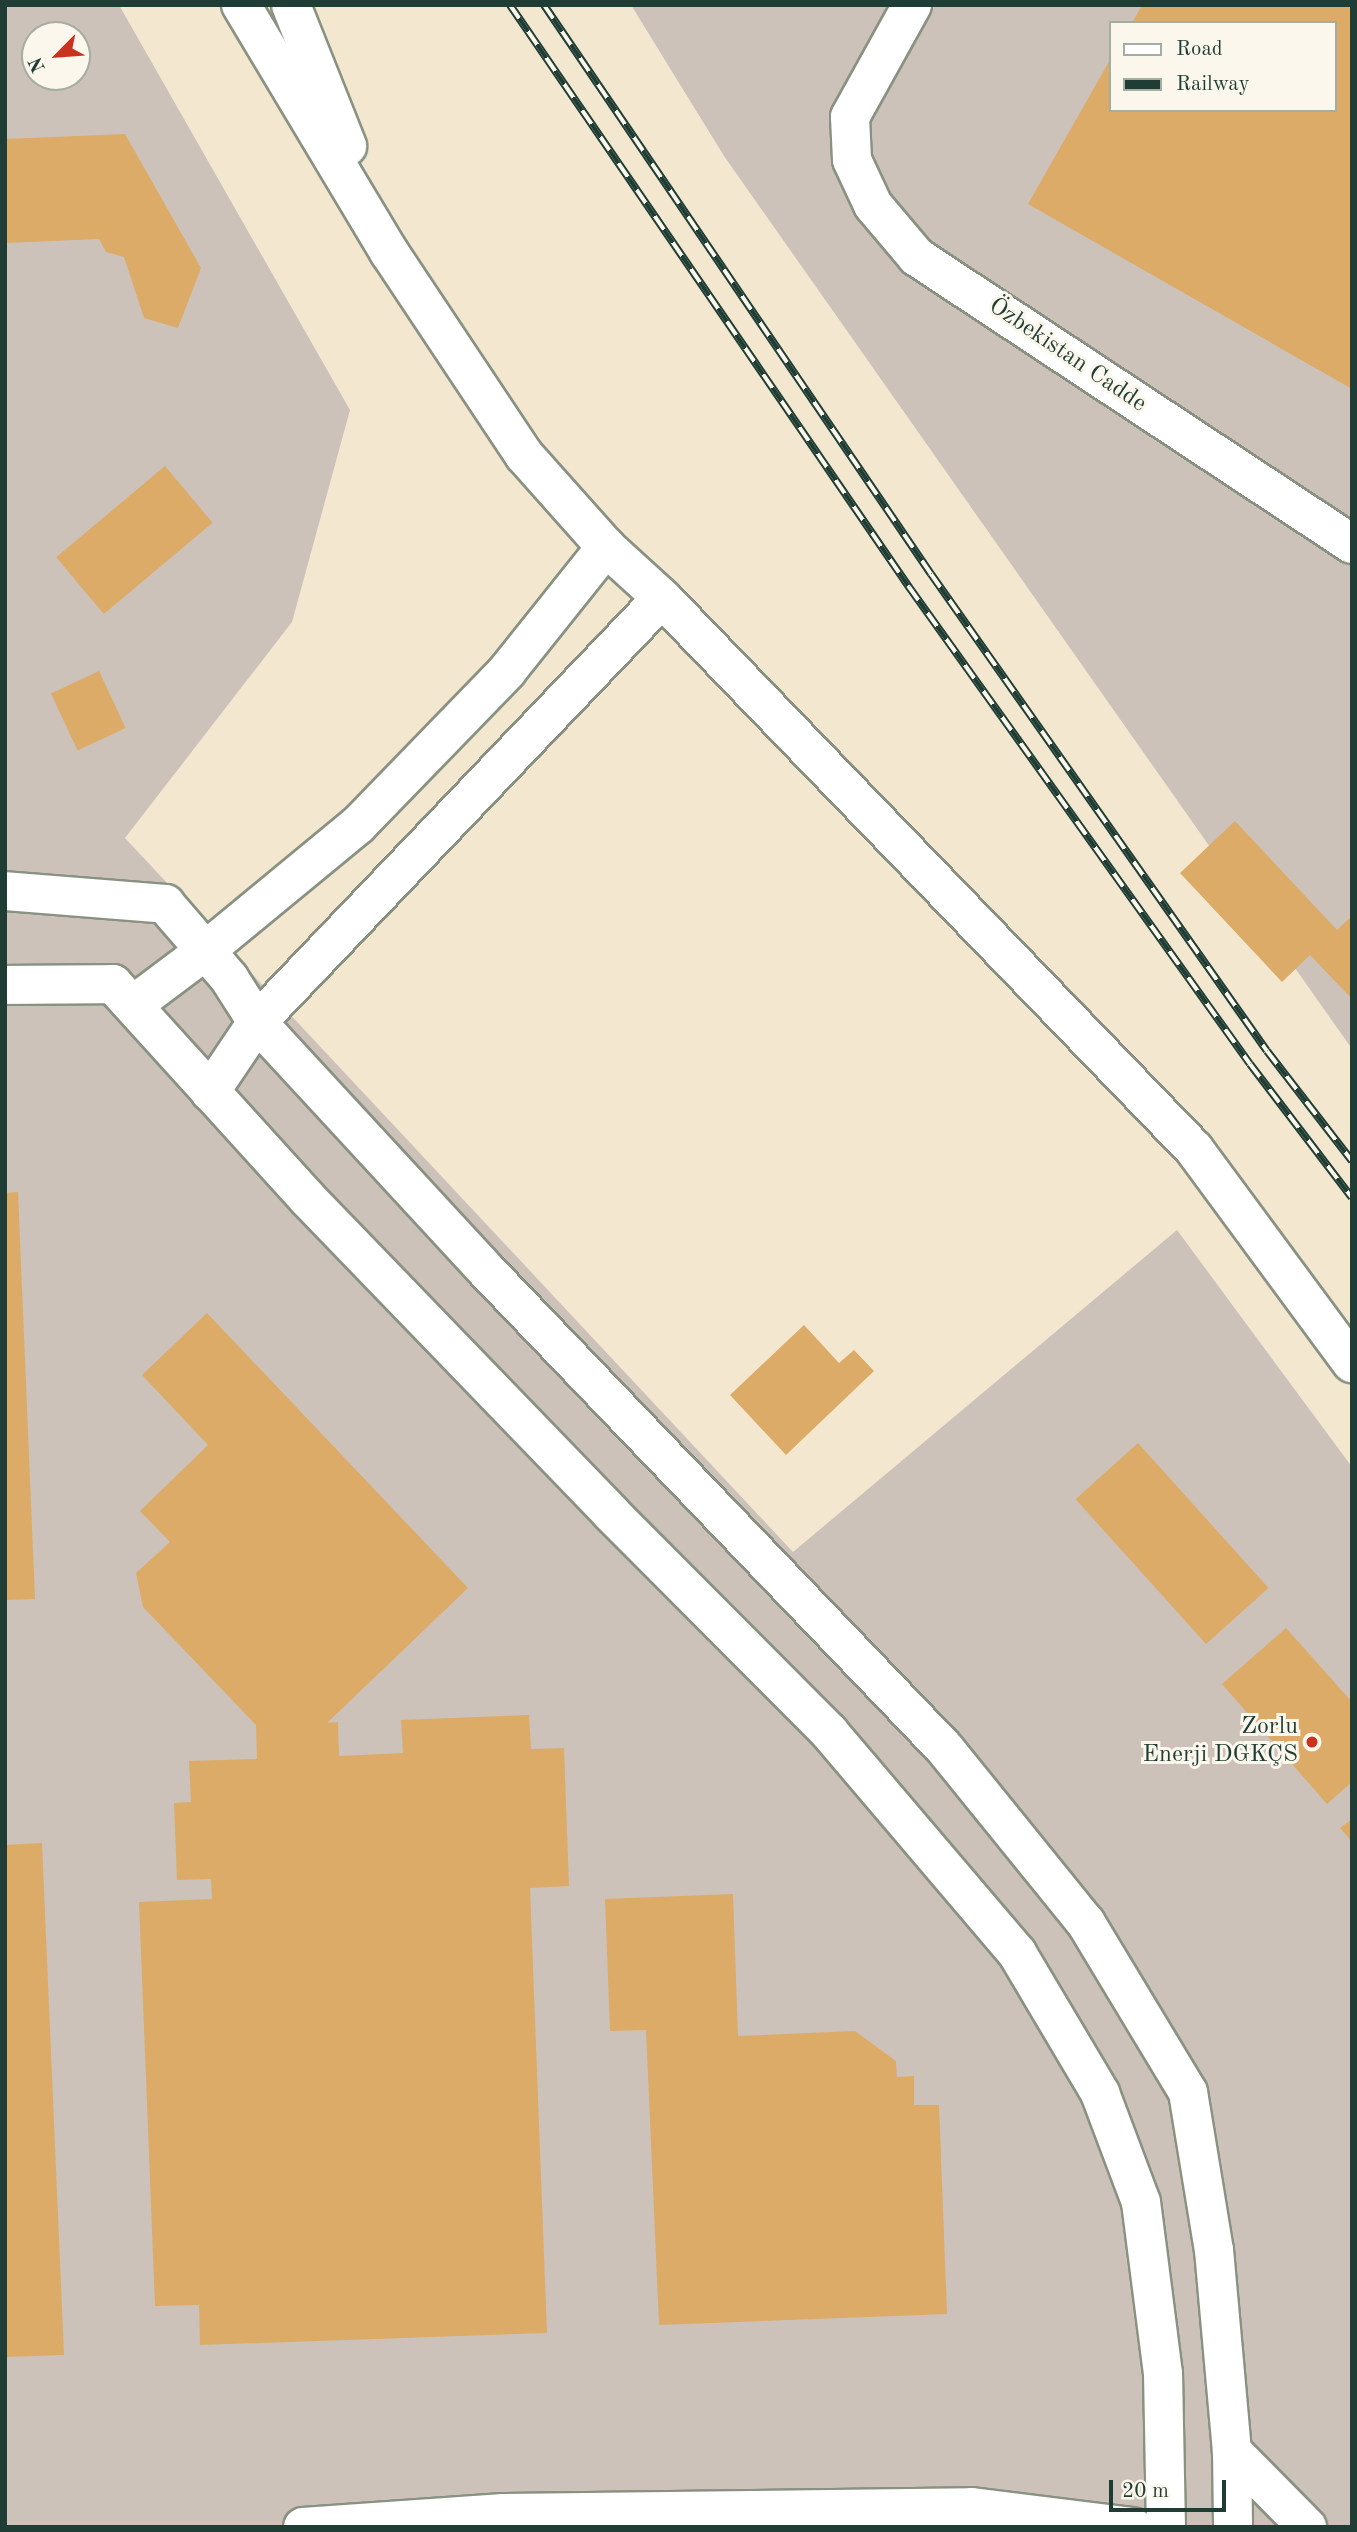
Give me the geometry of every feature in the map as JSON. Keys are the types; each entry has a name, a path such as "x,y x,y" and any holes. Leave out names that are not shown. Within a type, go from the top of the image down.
{"street":[{"path":"241,5 389,252 524,455 606,547 662,598 1194,1149 1352,1363"},
{"path":"291,5 389,252"},
{"name":"Özbekistan Cadde","path":"912,5 850,117 852,160 873,205 917,257 1352,544"},
{"path":"133,1005 205,951 358,825 507,671 606,547"},
{"path":"210,1092 257,1022 662,598"},
{"path":"5,891 165,904 229,978 257,1022 483,1267 945,1749 1086,1923 1188,2092 1214,2250 1232,2451 1233,2527"},
{"path":"5,985 113,984 308,1199 611,1513 829,1732 1017,1953 1100,2093 1141,2202 1163,2373 1166,2527"},
{"path":"1232,2451 1307,2527"},
{"path":"303,2527 504,2513 972,2507 1133,2527"}],"shaded area":[{"path":"5,5 119,5 350,410 292,622 125,838 793,1552 1177,1230 1352,1467 1352,2527 5,2527"},
{"path":"631,5 1352,5 1352,1049 724,156"}],"building":[{"path":"1142,5 1352,5 1352,389 1028,204 1108,64 1108,112 1336,112 1336,21 1133,21"},
{"path":"125,134 201,268 178,328 144,318 124,257 106,252 99,239 5,243 5,139"},
{"path":"165,466 213,523 104,614 56,557"},
{"path":"99,671 126,728 78,750 51,693"},
{"path":"1235,821 1337,930 1352,916 1352,999 1310,955 1282,982 1180,873"},
{"path":"18,1192 35,1599 5,1600 5,1193"},
{"path":"207,1313 468,1588 327,1723 338,1722 339,1756 403,1753 401,1720 529,1715 531,1749 564,1748 569,1886 530,1888 547,2333 200,2345 199,2305 155,2306 139,1902 212,1899 211,1879 177,1880 174,1803 191,1802 189,1761 257,1759 256,1725 143,1607 136,1573 170,1542 140,1511 208,1445 142,1375"},
{"path":"804,1325 839,1363 854,1350 874,1371 786,1455 730,1395"},
{"path":"1138,1443 1268,1588 1206,1644 1076,1499"},
{"name":"Zorlu Enerji DGKÇS","path":"1286,1628 1352,1702 1352,1782 1327,1804 1222,1684"},
{"path":"1352,1819 1352,1842 1340,1828"},
{"path":"42,1843 64,2355 5,2357 5,1845"},
{"path":"733,1894 738,2036 855,2031 896,2061 897,2077 914,2076 914,2105 939,2105 947,2314 659,2325 646,2030 610,2031 605,1899"}],"railway":[{"path":"510,5 909,587 1250,1064 1352,1198"},
{"path":"544,5 931,574 1267,1051 1352,1161"}],"place":[{"name":"Zorlu Enerji DGKÇS","path":"1312,1742"}]}
